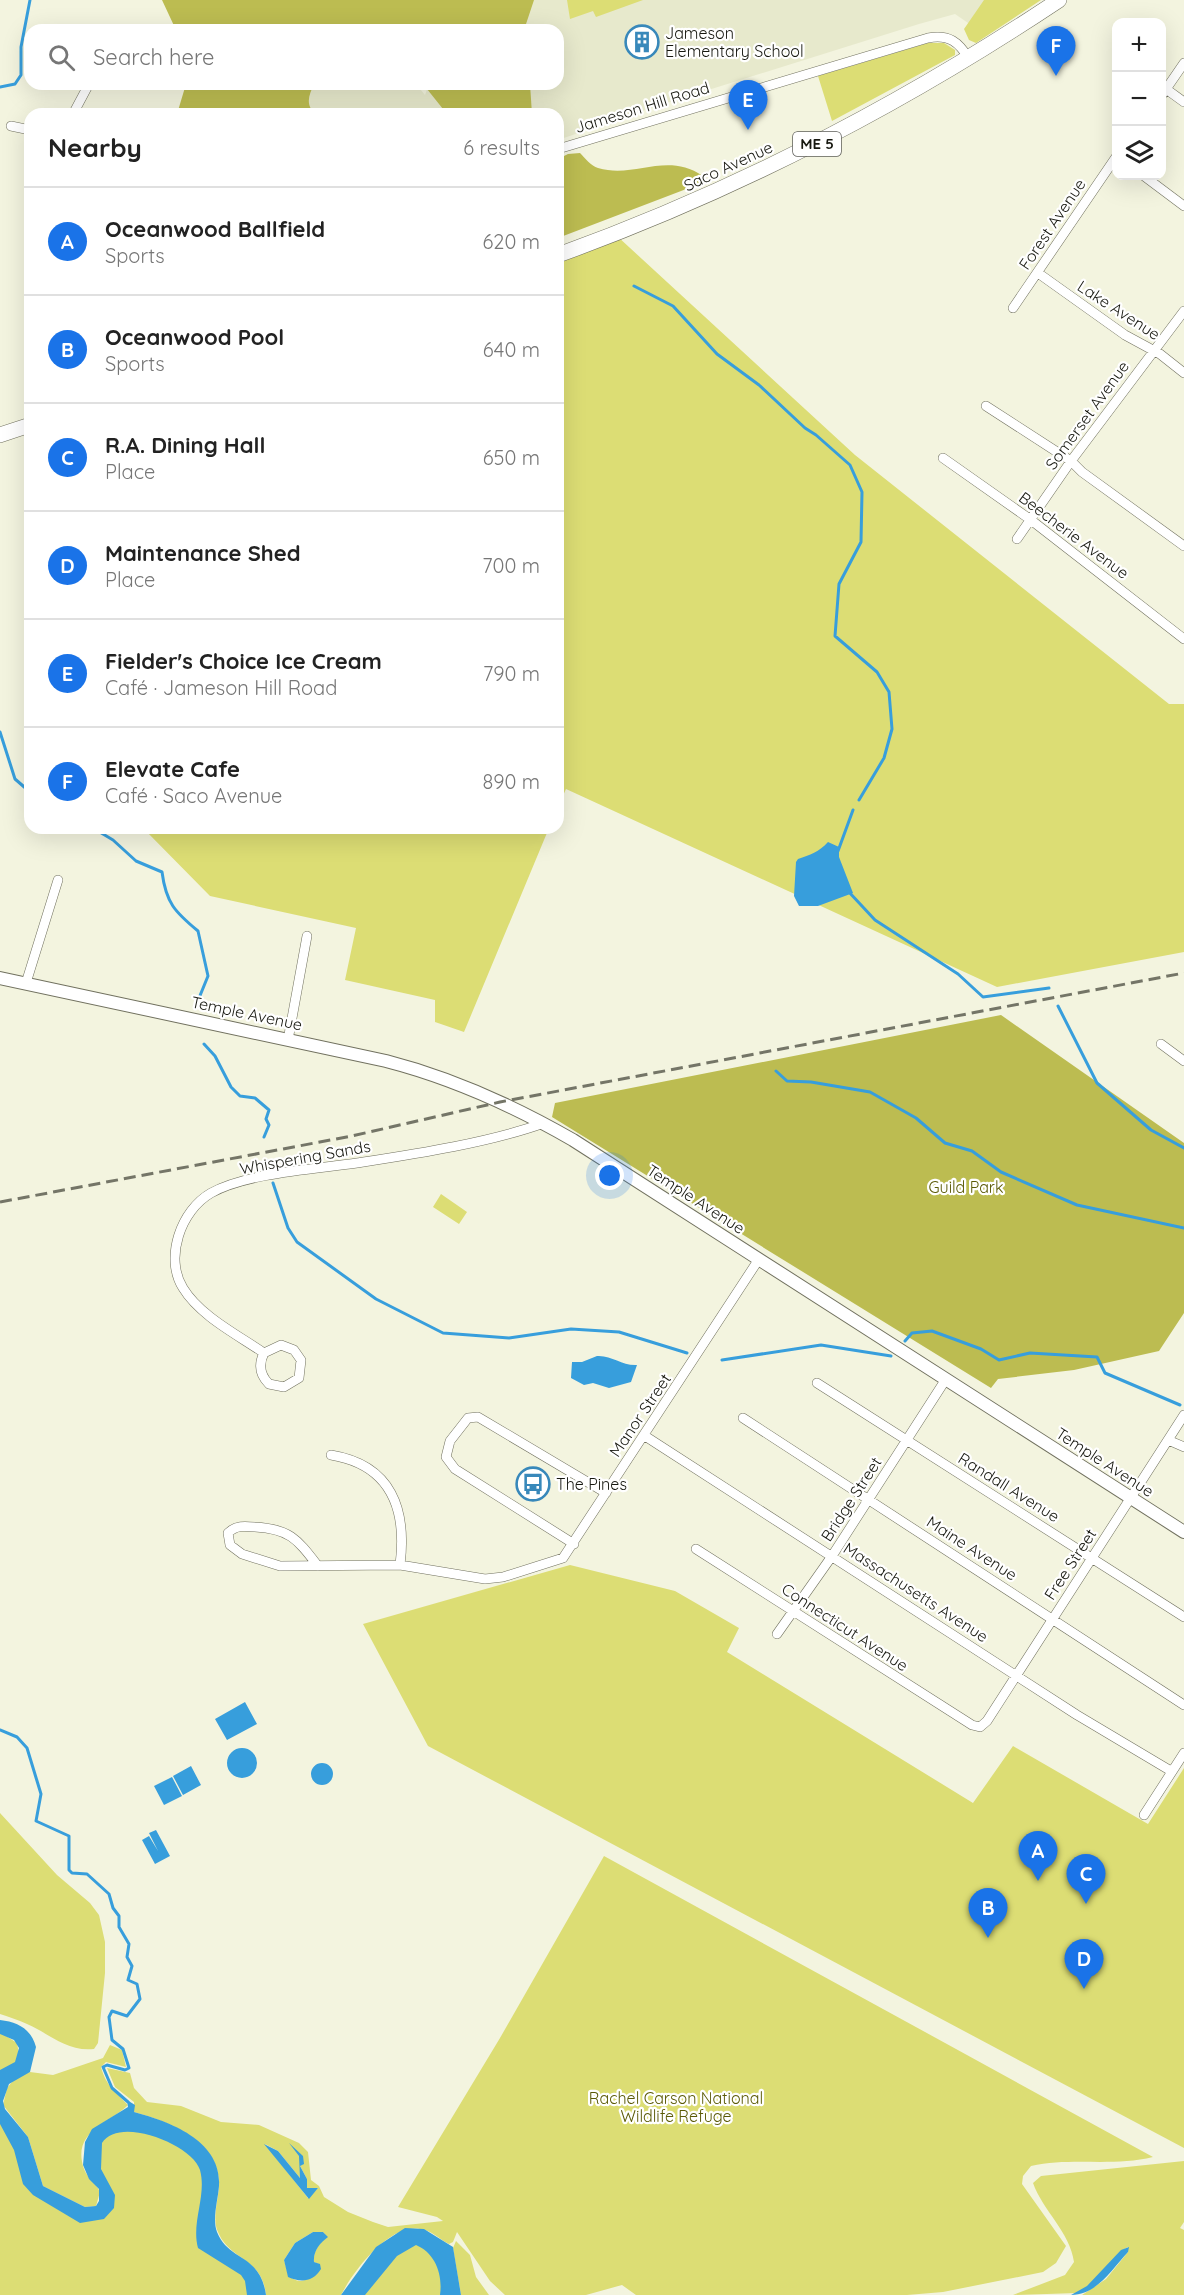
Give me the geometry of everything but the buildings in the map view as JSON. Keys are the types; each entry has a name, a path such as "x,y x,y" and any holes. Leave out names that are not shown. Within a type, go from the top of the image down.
{"main road":[{"name":"Saco Avenue","path":"564,253 712,194 827,138 969,59 1059,0"},
{"path":"0,435 24,427"}],"street":[{"name":"Jameson Hill Road","path":"564,147 848,60 928,38 942,37 953,40 969,59"},
{"path":"1166,89 1184,63"},
{"path":"76,108 86,90"},
{"path":"1166,93 1184,102"},
{"path":"11,126 24,129"},
{"name":"Forest Avenue","path":"1013,309 1112,163"},
{"path":"1149,180 1184,206"},
{"name":"Lake Avenue","path":"1038,273 1125,335 1154,350 1184,373"},
{"name":"Somerset Avenue","path":"1017,539 1071,461 1184,311"},
{"path":"986,406 1071,461 1082,472 1184,546"},
{"name":"Beecherie Avenue","path":"943,458 1031,520 1184,639"},
{"path":"26,983 58,880"},
{"path":"288,1040 307,936"},
{"name":"Temple Avenue","path":"0,978 429,1073 513,1107 544,1123 759,1259 1184,1532"},
{"path":"1161,1044 1184,1061"},
{"name":"Whispering Sands","path":"264,1353 202,1308 186,1293 180,1282 175,1260 178,1237 187,1217 203,1198 224,1187 291,1171 358,1163 476,1141 544,1123"},
{"name":"Manor Street","path":"318,1566 297,1540 282,1530 240,1526 228,1533 230,1545 251,1558 280,1566 318,1566 400,1565 493,1579 563,1558 574,1545 759,1259"},
{"path":"281,1345 294,1350 301,1360 299,1378 284,1387 269,1384 261,1372 261,1360 264,1353 281,1345"},
{"name":"Bridge Street","path":"777,1634 870,1499 946,1379"},
{"name":"Randall Avenue","path":"817,1383 1184,1617"},
{"name":"Free Street","path":"980,1727 987,1721 1014,1674 1184,1415"},
{"path":"574,1545 454,1469 446,1456 450,1440 468,1418 478,1417 606,1493"},
{"name":"Maine Avenue","path":"743,1418 1184,1705"},
{"name":"Massachusetts Avenue","path":"645,1436 1014,1674 1172,1772"},
{"path":"1168,1440 1184,1448"},
{"path":"331,1455 363,1464 380,1477 387,1487 399,1510 402,1526 400,1565"},
{"name":"Connecticut Avenue","path":"696,1549 972,1725 980,1727"},
{"path":"1144,1815 1184,1753"}],"shaded area":[{"path":"459,0 990,0 971,25 955,14 651,108 564,138 564,108 287,108 310,90 421,90 425,95 427,90 564,90 564,24 450,24"}],"green space":[{"path":"162,0 534,0 526,24 173,24"},
{"path":"567,0 643,0 596,17 593,11 570,19"},
{"path":"984,0 1041,0 976,43 969,40 964,29"},
{"path":"928,43 944,43 955,50 955,55 832,121 818,76"},
{"path":"184,90 312,90 309,96 311,108 179,108"},
{"path":"428,90 530,90 532,108 442,108"},
{"path":"580,153 595,167 612,170 663,165 676,166 703,176 702,183 564,236 564,156"},
{"path":"617,236 855,455 1169,704 1184,704 1184,952 997,987 566,789 564,794 564,256"},
{"path":"149,834 546,834 464,1032 435,1022 435,1000 345,980 356,928 210,896"},
{"name":"Guild Park","path":"1001,1015 1184,1143 1184,1313 1159,1351 1074,1370 998,1379 991,1388 552,1117 555,1103"},
{"path":"441,1194 467,1212 459,1224 433,1207"},
{"path":"570,1565 675,1591 739,1628 727,1652 973,1803 1013,1746 1148,1824 1184,1768 1184,2148 428,1746 363,1624"},
{"path":"0,1813 57,1875 90,1903 99,1915 105,1942 105,1973 98,2043 94,2049 75,2048 0,2014"},
{"name":"Rachel Carson National Wildlife Refuge","path":"604,1856 1153,2157 1123,2161 1046,2163 1031,2166 1023,2176 1022,2184 1066,2246 1056,2263 1043,2272 943,2292 907,2295 636,2295 622,2285 586,2295 505,2295 490,2281 457,2232 453,2242 449,2244 424,2230 408,2229 385,2241 374,2251 354,2273 341,2295 266,2295 258,2273 230,2249 216,2227 215,2216 219,2187 218,2171 212,2158 203,2146 178,2128 134,2112 134,2102 115,2087 107,2068 130,2073 134,2088 147,2102 181,2106 221,2122 259,2125 299,2143 308,2152 311,2180 319,2186 324,2197 348,2212 388,2227 443,2221 437,2217 398,2207 500,2038","holes":["265,2144 278,2151 300,2178 300,2166 307,2179 306,2188 318,2188 308,2198","313,2232 323,2232 327,2237 314,2254 314,2262 319,2264 317,2274 302,2281 295,2280 288,2274 284,2260 295,2243"]},
{"path":"0,2032 17,2043 21,2064 0,2083"},
{"path":"110,2045 122,2050 126,2067 106,2062 101,2067 103,2074 128,2105 94,2130 87,2137 83,2146 81,2156 84,2169 100,2192 96,2206 85,2207 43,2186 28,2137 3,2105 7,2088 16,2077 30,2072 53,2075 103,2058"},
{"path":"0,2118 51,2203 104,2211 96,2144 120,2128 161,2134 204,2164 202,2220 243,2270 254,2295 0,2295"},
{"path":"1184,2161 1184,2222 1180,2228 1184,2230 1184,2295 1082,2295 1106,2279 1128,2252 1128,2247 1121,2251 1087,2287 1077,2293 1013,2295 1065,2275 1074,2262 1072,2251 1062,2231 1033,2183 1041,2176"},
{"path":"405,2241 437,2250 447,2295 356,2295"},
{"path":"456,2241 470,2255 476,2277 489,2295 461,2295 453,2248"}],"water":[{"path":"828,842 839,847 839,857 853,893 818,906 799,906 794,896 796,862 818,851"},
{"path":"597,1356 637,1365 631,1382 609,1388 593,1383 584,1385 571,1378 572,1362 582,1362"},
{"path":"245,1702 257,1724 227,1740 215,1719"},
{"path":"242,1748 253,1752 257,1763 253,1774 242,1778 231,1774 227,1763 231,1752"},
{"path":"322,1763 330,1766 333,1774 330,1782 322,1785 314,1782 311,1774 314,1766"},
{"path":"191,1766 201,1785 183,1795 173,1776"},
{"path":"172,1777 182,1796 164,1805 154,1786"},
{"path":"156,1830 170,1856 155,1864 142,1840 149,1836 158,1851 149,1833"},
{"path":"0,2020 13,2023 27,2031 36,2047 30,2072 9,2084 3,2101 5,2109 28,2137 43,2186 85,2207 96,2206 99,2201 99,2189 89,2179 83,2165 85,2142 92,2129 128,2107 127,2100 135,2105 134,2112 163,2121 192,2136 212,2157 218,2170 219,2186 215,2215 217,2232 229,2249 258,2272 266,2295 247,2295 245,2281 241,2275 198,2248 196,2228 202,2190 200,2170 184,2151 170,2143 139,2133 124,2132 111,2135 102,2143 101,2169 115,2195 114,2208 104,2219 80,2223 33,2195 23,2184 14,2150 0,2124 0,2070 15,2062 19,2048 14,2040 0,2034"},
{"path":"289,2143 303,2156 304,2164 300,2166 307,2179 307,2188 318,2188 309,2199 264,2144 278,2151 300,2178 299,2156"},
{"path":"405,2228 424,2229 453,2247 461,2295 440,2295 440,2279 436,2265 428,2253 416,2245 397,2256 365,2295 341,2295 376,2247"},
{"path":"313,2232 323,2232 328,2237 315,2254 314,2262 320,2264 321,2269 314,2277 306,2280 288,2277 284,2260 295,2243"},
{"path":"1129,2247 1128,2252 1096,2286 1089,2291 1071,2295 1087,2286 1121,2250"}],"waterway":[{"path":"25,24 30,0"},
{"path":"0,87 15,84 21,75 21,47 24,31"},
{"path":"634,286 673,306 717,354 759,385 805,428 850,465 862,492 861,542 839,584 835,636 877,672 889,692 892,729 884,758 859,800"},
{"path":"0,732 15,779 24,787"},
{"path":"838,851 853,810"},
{"path":"103,834 136,861 162,872 166,892 173,906 198,931 208,976 197,1003"},
{"path":"848,891 875,920 958,974 983,997 1049,988"},
{"path":"1058,1006 1097,1083 1151,1130 1184,1148"},
{"path":"204,1044 215,1056 231,1087 240,1096 255,1098 269,1110 266,1119 269,1125 264,1137"},
{"path":"776,1071 787,1081 811,1082 870,1092 916,1118 945,1143 972,1151 1001,1172 1077,1205 1184,1228"},
{"path":"268,1161 270,1169"},
{"path":"273,1183 288,1228 297,1242 376,1299 443,1333 509,1338 571,1329 619,1332 687,1353"},
{"path":"905,1341 912,1333 932,1331 981,1349 999,1360 1030,1353 1097,1357 1105,1373 1180,1405"},
{"path":"722,1360 821,1345 891,1356"},
{"path":"0,1730 17,1737 27,1748 41,1794 36,1821 69,1836 69,1870 72,1873 87,1874 109,1894 113,1908 119,1916 119,1927 129,1944 127,1957 132,1966 128,1980 137,1984 140,1999 127,2016 112,2011 109,2017 112,2040 123,2049 129,2068 125,2070 107,2065 103,2067 112,2088 128,2102"}],"railway":[{"path":"0,1202 352,1136 500,1102 1184,973"}],"place":[{"name":"Jameson Elementary School","path":"642,42"},
{"name":"Elevate Cafe","path":"1056,76"},
{"name":"Fielder's Choice Ice Cream","path":"748,130"},
{"name":"The Pines","path":"533,1484"},
{"name":"Oceanwood Ballfield","path":"1038,1881"},
{"name":"R.A. Dining Hall","path":"1086,1904"},
{"name":"Oceanwood Pool","path":"988,1938"},
{"name":"Maintenance Shed","path":"1084,1989"}]}
